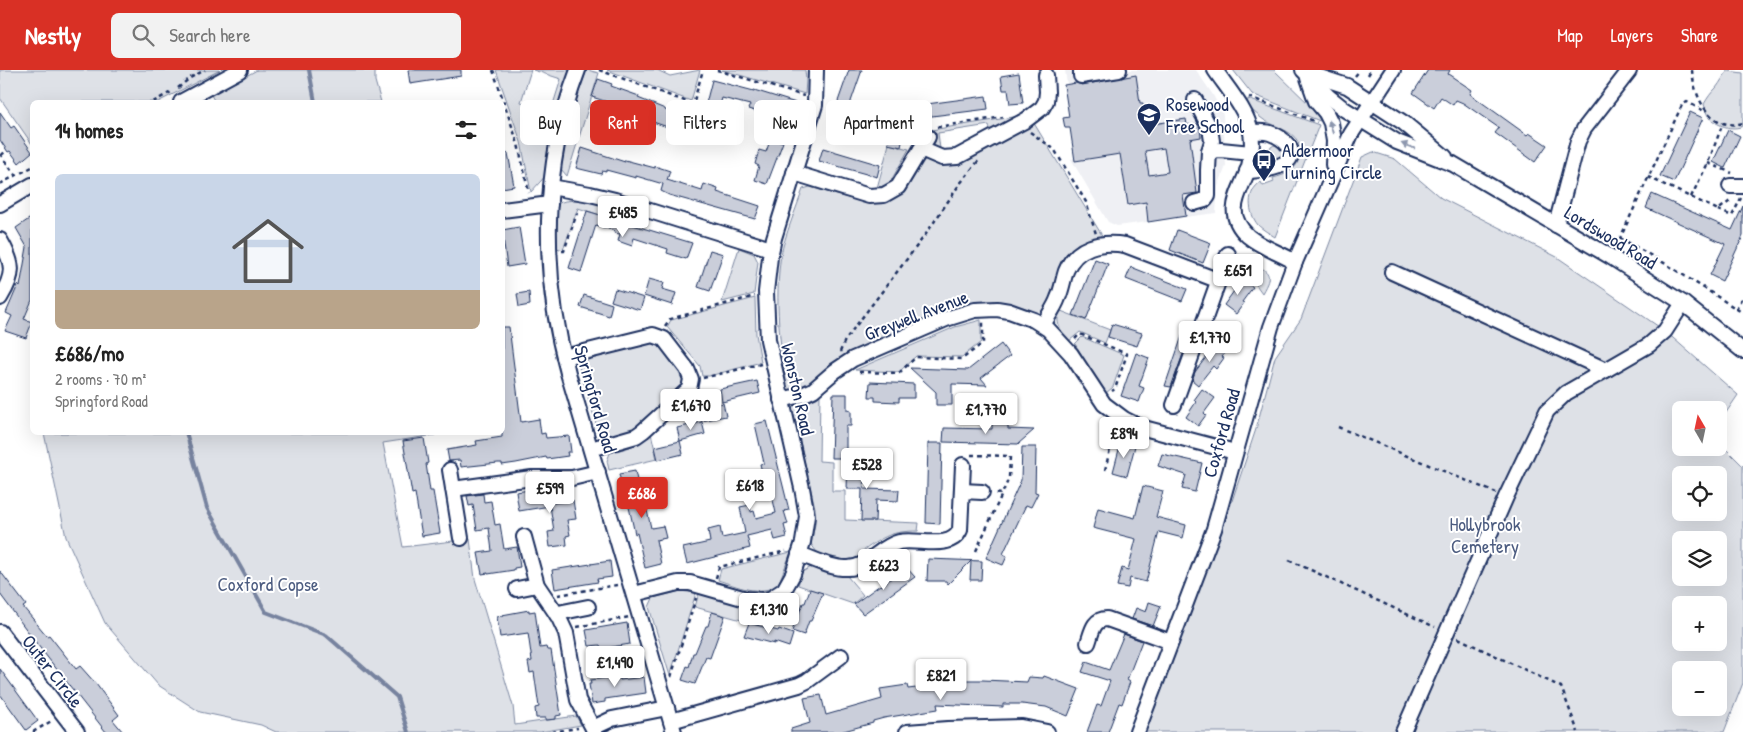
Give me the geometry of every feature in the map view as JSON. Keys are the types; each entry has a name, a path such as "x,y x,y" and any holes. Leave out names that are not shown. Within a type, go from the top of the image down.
{"street":[{"path":"185,100 240,70"},
{"name":"Springford Road","path":"578,70 561,124 551,187 549,246 553,304 564,357 671,720"},
{"name":"Wonston Road","path":"632,588 678,583 706,587 746,599 763,600 778,595 788,585 806,529 805,501 768,340 766,292 771,249 812,118 816,99 816,70"},
{"path":"1081,70 1082,76 1119,70"},
{"path":"1215,70 1241,109 1251,132 1251,153 1247,171 1238,189 1234,208 1240,226 1255,241 1295,262"},
{"name":"Coxford Road","path":"1137,732 1214,529 1271,327 1295,262 1360,119 1393,70"},
{"path":"1305,71 1316,102 1326,113 1334,131 1333,175"},
{"name":"Lordswood Road","path":"1305,71 1342,83 1372,102 1404,123 1453,164 1684,303 1743,351"},
{"name":"Lordswood Road","path":"1305,71 1329,97 1396,142 1453,164"},
{"path":"1556,225 1578,141 1584,129 1629,71"},
{"path":"926,145 942,158 957,157 1026,120 1042,108 1046,101 1046,75"},
{"path":"1194,203 1205,200 1208,196 1209,151 1212,141 1210,128 1195,100"},
{"path":"1247,171 1276,167 1285,163 1290,158 1291,153 1288,144 1283,140 1271,134 1251,132"},
{"path":"794,173 869,196 884,195 898,187 923,145"},
{"path":"1209,151 1220,150 1251,153"},
{"path":"0,204 30,186"},
{"path":"551,187 615,200 771,249"},
{"path":"505,210 550,204"},
{"path":"0,240 12,262 11,274 0,298"},
{"path":"1043,325 1058,298 1069,265 1080,253 1098,244 1115,243 1132,247 1217,280"},
{"path":"1174,405 1217,280 1228,254"},
{"path":"1392,272 1606,370"},
{"path":"1404,732 1506,497 1547,411 1566,393 1649,345 1665,330 1684,303"},
{"name":"Greywell Avenue","path":"781,400 813,390 837,369 854,359 946,320 983,309 1009,311 1043,325 1066,348 1101,400 1119,416 1140,427 1235,452"},
{"path":"564,357 653,334 664,339 690,374 691,384 685,394 643,431 629,439 591,449"},
{"path":"800,551 839,568 854,568 861,566 885,548 900,542 948,541 958,535 960,530 963,465"},
{"path":"450,470 461,538"},
{"path":"453,489 532,478 572,478 598,472"},
{"path":"962,491 982,492"},
{"path":"524,537 537,585 557,615 568,640 577,695 593,729 612,719 671,720 799,685 841,656"},
{"path":"517,589 537,585"},
{"path":"557,615 562,612 588,608"},
{"path":"1088,643 1095,622 1100,619 1107,619 1171,642"},
{"name":"Outer Circle","path":"0,632 77,732"},
{"path":"907,732 990,730 1022,726 1047,732"}],"path":[{"path":"156,100 205,70"},
{"path":"493,70 503,100"},
{"path":"599,70 693,104 703,70"},
{"path":"717,70 816,99"},
{"path":"1355,75 1360,70"},
{"path":"1368,75 1371,70"},
{"path":"1692,70 1696,93 1706,112"},
{"path":"1248,96 1325,126"},
{"path":"1611,258 1682,105 1687,102 1723,123 1735,125 1743,123"},
{"path":"505,106 518,144 530,194 527,198 528,206"},
{"path":"932,128 1009,116"},
{"path":"1026,120 1029,131 1054,149 1086,202 1094,223 1098,244"},
{"path":"1691,197 1708,163 1723,123"},
{"path":"7,151 0,154 16,176"},
{"path":"982,157 959,185 926,234 845,340 837,369 899,373 916,357 962,359 983,342 983,309"},
{"path":"1708,163 1736,182"},
{"path":"0,184 30,168"},
{"path":"1648,177 1732,216 1743,193"},
{"path":"1718,210 1743,193"},
{"path":"549,246 564,251 577,213"},
{"path":"1620,238 1666,264 1743,313"},
{"path":"670,319 766,292"},
{"path":"1736,309 1743,295"},
{"path":"1066,348 1080,334 1128,354 1115,389 1101,400"},
{"path":"710,377 772,361"},
{"path":"1105,470 1119,416"},
{"path":"1338,427 1506,497"},
{"path":"963,465 963,455 1010,456 1010,478 976,551"},
{"path":"982,492 1002,494"},
{"path":"661,686 669,683 706,587 719,567 800,551"},
{"path":"1289,560 1562,687 1578,732"},
{"path":"544,597 632,588"},
{"path":"564,629 640,615"},
{"path":"33,732 63,713"},
{"path":"552,732 593,729"}],"shaded area":[{"name":"Rosewood Free School","path":"1065,70 1196,70 1213,95 1223,115 1226,166 1218,187 1216,213 1117,226 1108,222 1071,159 1077,158"}],"green space":[{"path":"0,70 220,70 162,100 30,100 30,141 0,98"},
{"path":"257,70 375,70 375,81 380,100 214,100 211,95"},
{"path":"496,70 531,70 522,100 520,100 520,139"},
{"path":"533,70 573,70 563,100 554,100 561,79"},
{"path":"587,70 599,73 580,134 580,100 576,100"},
{"path":"607,70 657,70 670,76 700,70 691,100"},
{"path":"722,70 805,70 805,94"},
{"path":"1233,70 1274,70 1315,110 1320,121 1252,94"},
{"path":"1728,71 1743,73 1743,126 1734,128 1720,125 1711,120 1704,104"},
{"path":"1248,99 1319,125 1275,237 1260,227 1255,220 1250,202 1251,196 1256,186 1261,182 1263,186 1274,182 1273,178 1286,174 1293,169 1298,162 1300,150 1298,143 1290,133 1260,117 1247,105"},
{"path":"1026,115 991,134 989,125 938,133 940,149 934,150 931,145 932,130"},
{"path":"1032,120 1103,237 1084,242 1068,257 1058,276 1044,318 987,304 793,393 787,390 779,322 779,272 785,239 803,189 810,187 835,195 861,200 887,198 899,192 909,183 918,167 927,158 944,163"},
{"path":"522,145 552,145 548,173 531,192"},
{"path":"565,145 577,145 567,176 561,169"},
{"path":"889,145 909,149 889,184 877,188"},
{"path":"1273,145 1279,145 1283,152 1279,159 1273,159 1269,155 1269,149"},
{"name":"Hollybrook Cemetery","path":"1373,152 1395,159 1441,198 1557,257 1665,331 1738,395 1728,410 1728,401 1672,401 1672,456 1728,456 1728,451 1743,466 1743,683 1724,732 1144,732 1223,528 1256,429 1275,357 1301,319 1362,157"},
{"path":"575,200 589,201 613,208 610,218 578,208 563,250 557,248 556,210 559,203"},
{"path":"739,248 754,254 758,262 754,294 722,302"},
{"path":"1234,254 1241,256 1266,271 1268,282 1262,293"},
{"path":"755,298 756,334 761,362 709,376 702,376 700,366 667,327 671,320"},
{"path":"1061,311 1110,330 1105,343 1080,332 1069,341 1058,323"},
{"path":"981,320 981,342 962,357 916,356 899,372 855,370 955,327"},
{"path":"1082,337 1124,355 1113,387 1105,394 1075,344"},
{"path":"647,338 659,341 685,374 685,385 634,430 601,441 579,367 581,359"},
{"path":"820,393 819,461 832,462 832,491 845,491 845,520 919,523 918,531 895,533 883,538 863,551 861,558 845,560 828,558 818,553 811,544 815,524 815,508 792,407 794,403"},
{"path":"651,433 657,459 609,470 607,461 610,453 630,447"},
{"name":"Coxford Copse","path":"44,435 435,435 383,443 403,547 470,539 475,579 513,706 515,725 576,716 581,725 540,732 276,732 261,725 200,712 158,685 105,623 66,537"},
{"path":"791,552 778,585 771,588 763,590 748,589 718,580 721,569"},
{"path":"813,566 847,576 863,595 853,604 798,585 802,572"},
{"path":"680,591 696,593 670,676 649,607 653,598"},
{"path":"699,593 744,606 758,608 758,612 763,614 759,625 695,607"}],"building":[{"path":"408,70 461,70 461,76 410,84"},
{"path":"849,70 862,70 852,100 838,100"},
{"path":"1428,70 1450,70 1448,74 1472,90 1470,94 1527,135 1529,133 1547,145 1535,162 1495,133 1499,128 1463,103 1456,100 1453,105 1441,97 1434,108 1413,93"},
{"path":"1019,73 1023,103 1010,104 1008,90 1003,90 1001,76"},
{"path":"1136,75 1140,103 1143,103 1146,125 1186,119 1187,125 1198,124 1201,137 1190,139 1197,193 1183,195 1186,216 1148,222 1146,202 1128,205 1120,154 1075,161 1070,128 1065,128 1063,118 1069,117 1064,85 1076,83 1082,85","holes":["1164,148 1168,172 1149,175 1145,151"]},
{"path":"598,79 639,96 638,98 643,100 601,100 592,97"},
{"path":"712,80 786,100 754,100 754,111 748,109 750,105 744,104 744,100 722,98 721,100 707,100"},
{"path":"986,96 988,109 932,116 932,103"},
{"path":"656,105 666,110 666,126 656,123"},
{"path":"0,112 11,128 14,126 30,149 30,154 19,163 0,140"},
{"path":"1690,112 1703,118 1674,182 1660,176"},
{"path":"1728,130 1740,136 1725,168 1713,162"},
{"path":"768,145 782,145 767,184 755,180 759,166 755,164 759,150 766,152"},
{"path":"582,148 625,162 625,160 655,168 655,166 670,171 667,180 702,191 704,184 718,189 717,192 760,206 755,219 669,195 661,191 663,184 636,176 636,178 606,170 606,172 602,171 601,174 576,168"},
{"path":"823,148 880,165 877,177 819,161"},
{"path":"508,153 514,186 505,188 505,154"},
{"path":"1652,194 1732,230 1743,206 1743,236 1722,281 1710,275 1725,244 1646,208"},
{"path":"587,211 692,243 686,259 667,253 668,249 634,238 632,246 618,241 620,234 596,225 581,272 569,268"},
{"path":"30,218 30,305 24,319 30,321 30,327 26,338 5,331 12,316 6,313 18,285 20,287 27,247 16,228"},
{"path":"519,227 525,264 507,267 505,229"},
{"path":"1177,230 1211,243 1203,263 1170,250"},
{"path":"710,250 723,254 710,291 698,287"},
{"path":"1095,259 1108,264 1086,320 1073,315"},
{"path":"1131,267 1187,289 1182,301 1126,279"},
{"path":"1240,278 1253,287 1236,314 1224,305"},
{"path":"649,279 664,283 662,289 676,293 672,305 644,296"},
{"path":"615,289 644,298 640,310 611,301"},
{"path":"529,292 530,305 519,307 517,294"},
{"path":"584,295 612,304 609,316 580,307"},
{"path":"1112,324 1142,333 1137,346 1108,337"},
{"path":"505,327 509,327 521,422 539,419 541,434 545,433 546,438 569,436 571,452 567,452 568,456 547,459 546,457 502,465 502,463 498,463 461,467 460,460 449,461 447,450 477,445 476,441 502,437 502,435 505,435"},
{"path":"1183,333 1190,335 1171,387 1165,386"},
{"path":"1001,344 1010,356 981,378 987,385 952,384 952,405 936,405 936,392 910,368 968,370"},
{"path":"1216,344 1229,348 1216,369 1213,366 1198,385 1192,380 1195,372"},
{"path":"1136,353 1149,358 1139,386 1144,388 1139,402 1121,396"},
{"path":"757,381 760,393 722,402 720,389"},
{"path":"870,382 914,384 914,398 899,398 899,402 875,401 875,397 869,397"},
{"path":"1202,389 1215,398 1204,413 1206,415 1198,426 1186,417"},
{"path":"833,394 847,394 847,410 851,411 851,426 846,426 846,458 831,458"},
{"path":"723,403 726,416 701,421 698,409"},
{"path":"767,421 789,510 784,511 788,524 784,525 787,537 775,540 772,530 747,536 750,548 687,564 683,548 710,542 708,530 720,527 722,538 745,533 740,507 750,505 751,512 754,511 756,518 776,513 770,487 766,488 760,464 764,463 755,424"},
{"path":"702,422 705,434 680,441 677,428"},
{"path":"992,423 1008,424 1008,429 1034,430 1018,444 943,442 944,428 992,429"},
{"path":"424,438 430,491 433,491 440,533 422,536 415,493 412,494 403,441"},
{"path":"680,441 683,454 658,460 655,447"},
{"path":"1121,442 1135,446 1127,476 1113,472"},
{"path":"928,443 942,443 940,524 926,523"},
{"path":"1022,447 1036,447 1035,492 1038,493 1031,507 1026,505 1003,554 1007,556 1003,565 986,558 1021,480"},
{"path":"1162,454 1202,463 1195,492 1182,489 1186,475 1158,466"},
{"path":"848,457 862,457 864,489 899,490 898,501 876,500 875,521 861,521 862,489 847,489"},
{"path":"635,471 640,494 653,491 656,504 646,506 651,528 663,526 666,538 656,540 661,564 645,568 637,533 635,534 627,498 625,499 619,474"},
{"path":"1143,486 1163,491 1156,517 1186,525 1183,538 1159,532 1146,582 1130,578 1128,588 1117,586 1122,568 1128,570 1136,539 1093,528 1098,508 1135,518"},
{"path":"536,489 537,495 551,493 553,503 573,500 576,519 567,520 570,535 566,536 567,545 550,547 548,532 554,531 550,506 519,511 516,492"},
{"path":"483,494 484,502 491,501 495,525 500,524 504,549 517,547 520,567 514,568 514,570 482,574 478,553 492,551 489,528 477,530 473,505 469,506 467,496"},
{"path":"928,559 982,561 981,580 970,580 971,561 948,584 946,581 927,581"},
{"path":"610,561 612,577 597,579 598,582 555,589 552,570"},
{"path":"906,567 915,577 863,614 854,604 881,586"},
{"path":"0,571 26,605 23,607 47,636 49,635 76,669 80,666 96,684 119,715 113,720 123,732 106,732 37,644 0,594"},
{"path":"810,589 823,593 804,635 792,631"},
{"path":"1149,602 1161,606 1153,626 1132,619 1136,608 1146,612"},
{"path":"529,610 529,612 535,611 540,648 546,647 547,650 551,650 561,715 556,716 556,719 536,718 535,708 539,707 534,672 530,673 528,662 532,661 528,633 500,637 497,617"},
{"path":"712,612 725,616 710,658 706,657 695,684 682,680 706,626 708,626"},
{"path":"627,623 630,644 601,649 600,645 589,646 586,630"},
{"path":"749,623 793,634 789,647 744,636"},
{"path":"1124,634 1142,641 1127,680 1130,682 1122,704 1119,703 1108,732 1087,732 1097,705 1101,706 1110,681 1082,672 1086,662 1109,670"},
{"path":"0,669 38,721 26,730 0,694"},
{"path":"620,676 620,680 644,677 646,693 605,699 605,702 592,704 590,680"},
{"path":"1044,676 1079,689 1068,716 1046,707 1022,704 1003,704 1003,707 937,704 938,709 884,718 840,732 791,732 791,729 810,723 804,698 821,695 826,715 882,699 880,689 907,685 908,689 933,686 932,681 964,682 964,680 983,680 1027,682 1029,677 1043,678"}],"waterway":[{"path":"309,70 315,100"},
{"path":"187,435 207,508 266,612 326,635 397,697 408,732"}],"place":[{"name":"Rosewood Free School","path":"1149,136"},
{"name":"Aldermoor Turning Circle","path":"1264,182"}]}
